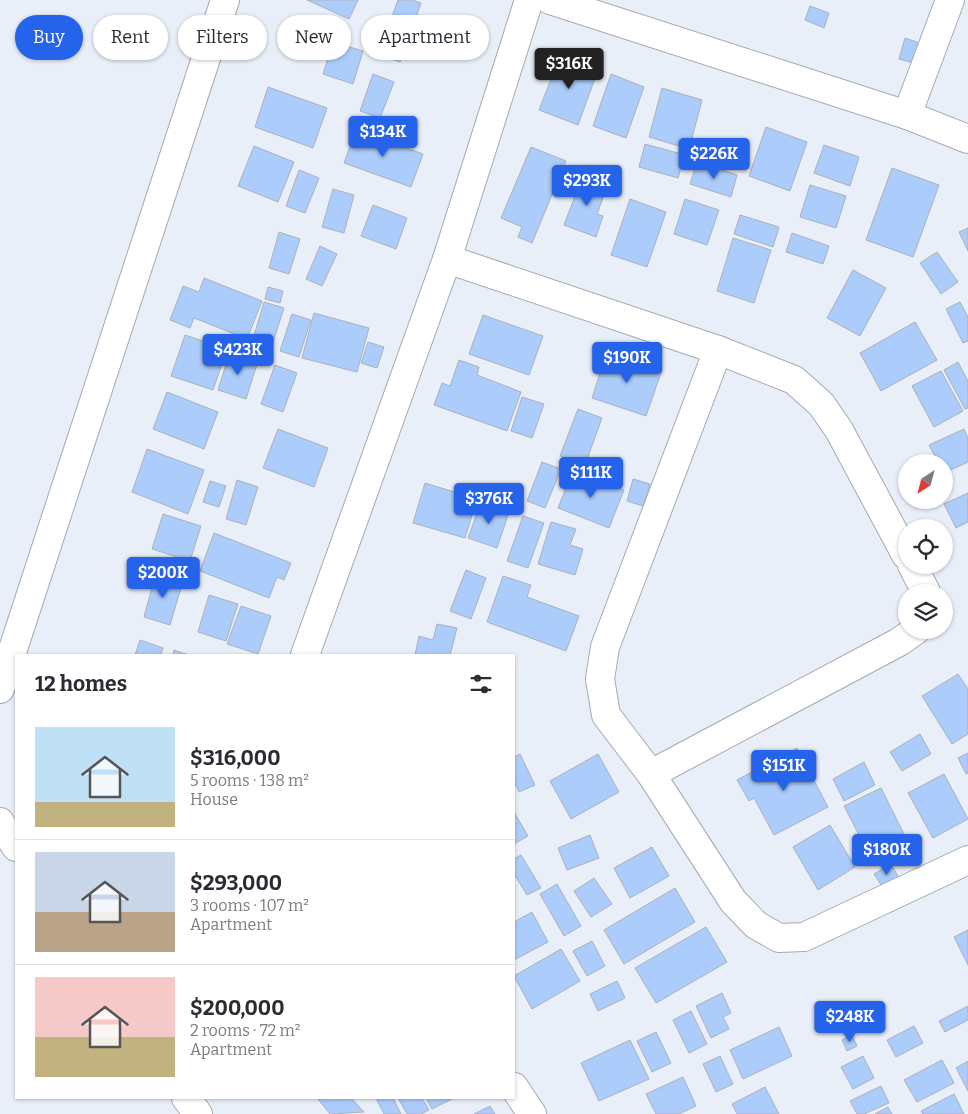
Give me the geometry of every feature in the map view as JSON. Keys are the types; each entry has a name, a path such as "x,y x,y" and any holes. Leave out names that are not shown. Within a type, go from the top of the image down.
{"street":[{"path":"0,689 225,0"},
{"path":"305,654 447,259 530,0"},
{"path":"550,0 907,114 968,139"},
{"path":"907,114 941,2"},
{"path":"447,259 718,350 794,380 821,404 839,430 898,540"},
{"path":"718,350 604,655 600,678 606,715 651,774 733,901 756,925 779,938 804,937 968,860"},
{"path":"651,774 902,639"},
{"path":"0,822 15,845"},
{"path":"515,1088 532,1114"},
{"path":"187,1099 198,1114"}],"building":[{"path":"307,0 358,0 351,15 340,15"},
{"path":"398,0 412,0 421,3 417,15 392,15"},
{"path":"810,6 829,13 824,28 805,20"},
{"path":"905,38 923,44 917,64 899,59"},
{"path":"351,47 361,50 361,58 353,84 323,74 327,60 351,60"},
{"path":"560,56 598,70 578,125 539,110"},
{"path":"373,74 394,82 380,118 360,111"},
{"path":"611,74 644,87 626,138 593,126"},
{"path":"268,87 327,108 313,148 255,127"},
{"path":"662,88 702,100 689,149 649,137"},
{"path":"766,127 807,142 790,191 749,176"},
{"path":"356,130 423,154 411,187 344,163"},
{"path":"645,144 685,155 678,178 639,167"},
{"path":"824,145 859,157 850,186 814,173"},
{"path":"254,146 294,162 278,202 238,186"},
{"path":"531,147 566,161 532,243 518,237 522,227 501,218"},
{"path":"697,162 737,175 731,197 690,184"},
{"path":"892,168 939,185 913,257 866,240"},
{"path":"299,170 319,178 305,213 286,206"},
{"path":"583,175 608,184 597,214 603,216 596,237 564,225"},
{"path":"810,185 846,196 836,228 800,217"},
{"path":"333,189 354,195 344,233 322,227"},
{"path":"630,199 666,212 647,267 611,255"},
{"path":"685,199 719,210 707,245 674,234"},
{"path":"373,205 407,218 396,249 361,236"},
{"path":"740,215 779,227 773,247 734,234"},
{"path":"968,228 968,251 959,232"},
{"path":"279,232 300,239 289,274 269,268"},
{"path":"792,233 829,246 823,264 786,252"},
{"path":"733,238 771,250 754,303 717,291"},
{"path":"320,246 337,254 322,286 306,279"},
{"path":"937,252 958,282 941,294 920,263"},
{"path":"853,270 886,288 860,336 827,318"},
{"path":"204,278 262,301 247,339 194,318 190,328 170,320 183,286 199,292"},
{"path":"268,287 283,291 280,303 265,299"},
{"path":"264,302 284,308 272,345 253,339"},
{"path":"960,302 968,317 968,341 963,343 946,309"},
{"path":"314,313 369,328 357,372 302,358"},
{"path":"292,314 311,320 299,357 280,351"},
{"path":"483,315 543,336 529,375 469,354"},
{"path":"915,322 937,360 881,391 860,353"},
{"path":"185,335 227,349 213,390 171,376"},
{"path":"368,342 384,347 377,368 361,363"},
{"path":"607,351 662,370 646,416 592,398"},
{"path":"230,352 258,361 246,399 218,390"},
{"path":"459,360 479,367 477,375 521,392 507,431 434,405 442,383 450,386"},
{"path":"958,362 968,381 968,408 965,409 944,370"},
{"path":"275,365 297,373 283,412 261,404"},
{"path":"941,371 963,411 934,427 912,386"},
{"path":"167,392 218,412 204,449 153,429"},
{"path":"522,397 544,404 532,438 511,431"},
{"path":"578,409 602,418 585,465 560,456"},
{"path":"278,429 328,448 314,487 263,468"},
{"path":"964,429 968,438 968,462 953,469 953,454 934,454 929,445"},
{"path":"147,449 204,470 188,514 132,492"},
{"path":"542,462 561,469 545,508 527,501"},
{"path":"573,470 624,490 609,528 558,508"},
{"path":"633,479 650,484 643,506 627,501"},
{"path":"237,480 258,487 246,525 226,519"},
{"path":"210,481 226,486 219,507 203,502"},
{"path":"425,483 477,499 465,538 413,523"},
{"path":"968,493 968,522 956,528 946,509 953,509 953,500"},
{"path":"481,502 509,512 497,548 468,538"},
{"path":"163,514 201,526 190,561 152,549"},
{"path":"523,516 544,523 528,568 507,561"},
{"path":"551,522 576,529 570,545 583,549 575,575 538,564"},
{"path":"214,533 291,563 284,580 277,577 269,598 200,571"},
{"path":"466,570 486,578 471,619 450,611"},
{"path":"156,573 183,581 170,625 144,617"},
{"path":"503,576 531,585 527,597 579,616 566,651 487,622"},
{"path":"209,595 238,604 226,641 198,632"},
{"path":"241,606 271,616 258,654 227,644"},
{"path":"437,624 457,628 450,654 415,654 419,636 433,640"},
{"path":"140,640 163,648 161,654 135,654"},
{"path":"174,650 186,654 173,654"},
{"path":"958,674 968,689 968,734 952,744 922,696"},
{"path":"920,734 931,754 902,771 890,752"},
{"path":"797,748 828,807 774,835 754,798 749,801 737,780"},
{"path":"968,753 968,773 966,774 958,758"},
{"path":"520,754 535,785 519,792 515,783 515,756"},
{"path":"598,754 619,792 571,819 550,781"},
{"path":"864,762 875,785 844,801 833,779"},
{"path":"944,774 968,819 933,838 908,793"},
{"path":"881,788 910,846 874,864 844,806"},
{"path":"515,814 528,836 515,843"},
{"path":"830,825 855,867 818,890 793,847"},
{"path":"590,835 599,858 567,870 558,848"},
{"path":"652,847 669,876 630,898 614,868"},
{"path":"521,855 541,888 527,895 515,876 515,858"},
{"path":"891,864 899,878 883,888 874,874"},
{"path":"594,878 612,904 591,917 574,891"},
{"path":"557,884 581,926 564,936 540,894"},
{"path":"675,888 695,922 624,964 604,930"},
{"path":"532,912 548,942 515,959 515,921"},
{"path":"706,927 727,962 656,1003 635,968"},
{"path":"968,930 968,965 954,937"},
{"path":"592,941 605,966 587,976 573,951"},
{"path":"561,949 580,981 532,1009 515,975"},
{"path":"617,981 625,998 598,1011 590,994"},
{"path":"722,993 731,1013 723,1017 729,1029 711,1038 696,1006"},
{"path":"968,1006 968,1020 945,1032 939,1021"},
{"path":"691,1011 707,1044 689,1053 673,1020"},
{"path":"914,1026 923,1043 896,1057 887,1040"},
{"path":"779,1027 792,1056 743,1079 730,1050"},
{"path":"656,1032 671,1063 652,1072 637,1041"},
{"path":"852,1035 857,1046 847,1051 842,1040"},
{"path":"630,1040 649,1079 599,1101 581,1063"},
{"path":"720,1056 733,1084 716,1092 703,1064"},
{"path":"863,1056 874,1078 853,1089 841,1067"},
{"path":"942,1060 954,1083 917,1102 904,1080"},
{"path":"968,1061 968,1091 956,1068"},
{"path":"683,1077 696,1106 679,1114 656,1114 646,1094"},
{"path":"881,1086 889,1103 864,1114 857,1114 850,1101"},
{"path":"765,1087 779,1114 737,1114 732,1104"},
{"path":"954,1094 964,1114 923,1114 921,1111"},
{"path":"318,1099 352,1099 364,1112 330,1114"},
{"path":"376,1099 394,1099 401,1114 384,1114"},
{"path":"399,1099 423,1099 429,1110 421,1114 407,1114"},
{"path":"427,1099 452,1099 432,1109"},
{"path":"490,1106 495,1114 474,1114"},
{"path":"888,1107 892,1114 875,1114"}]}
